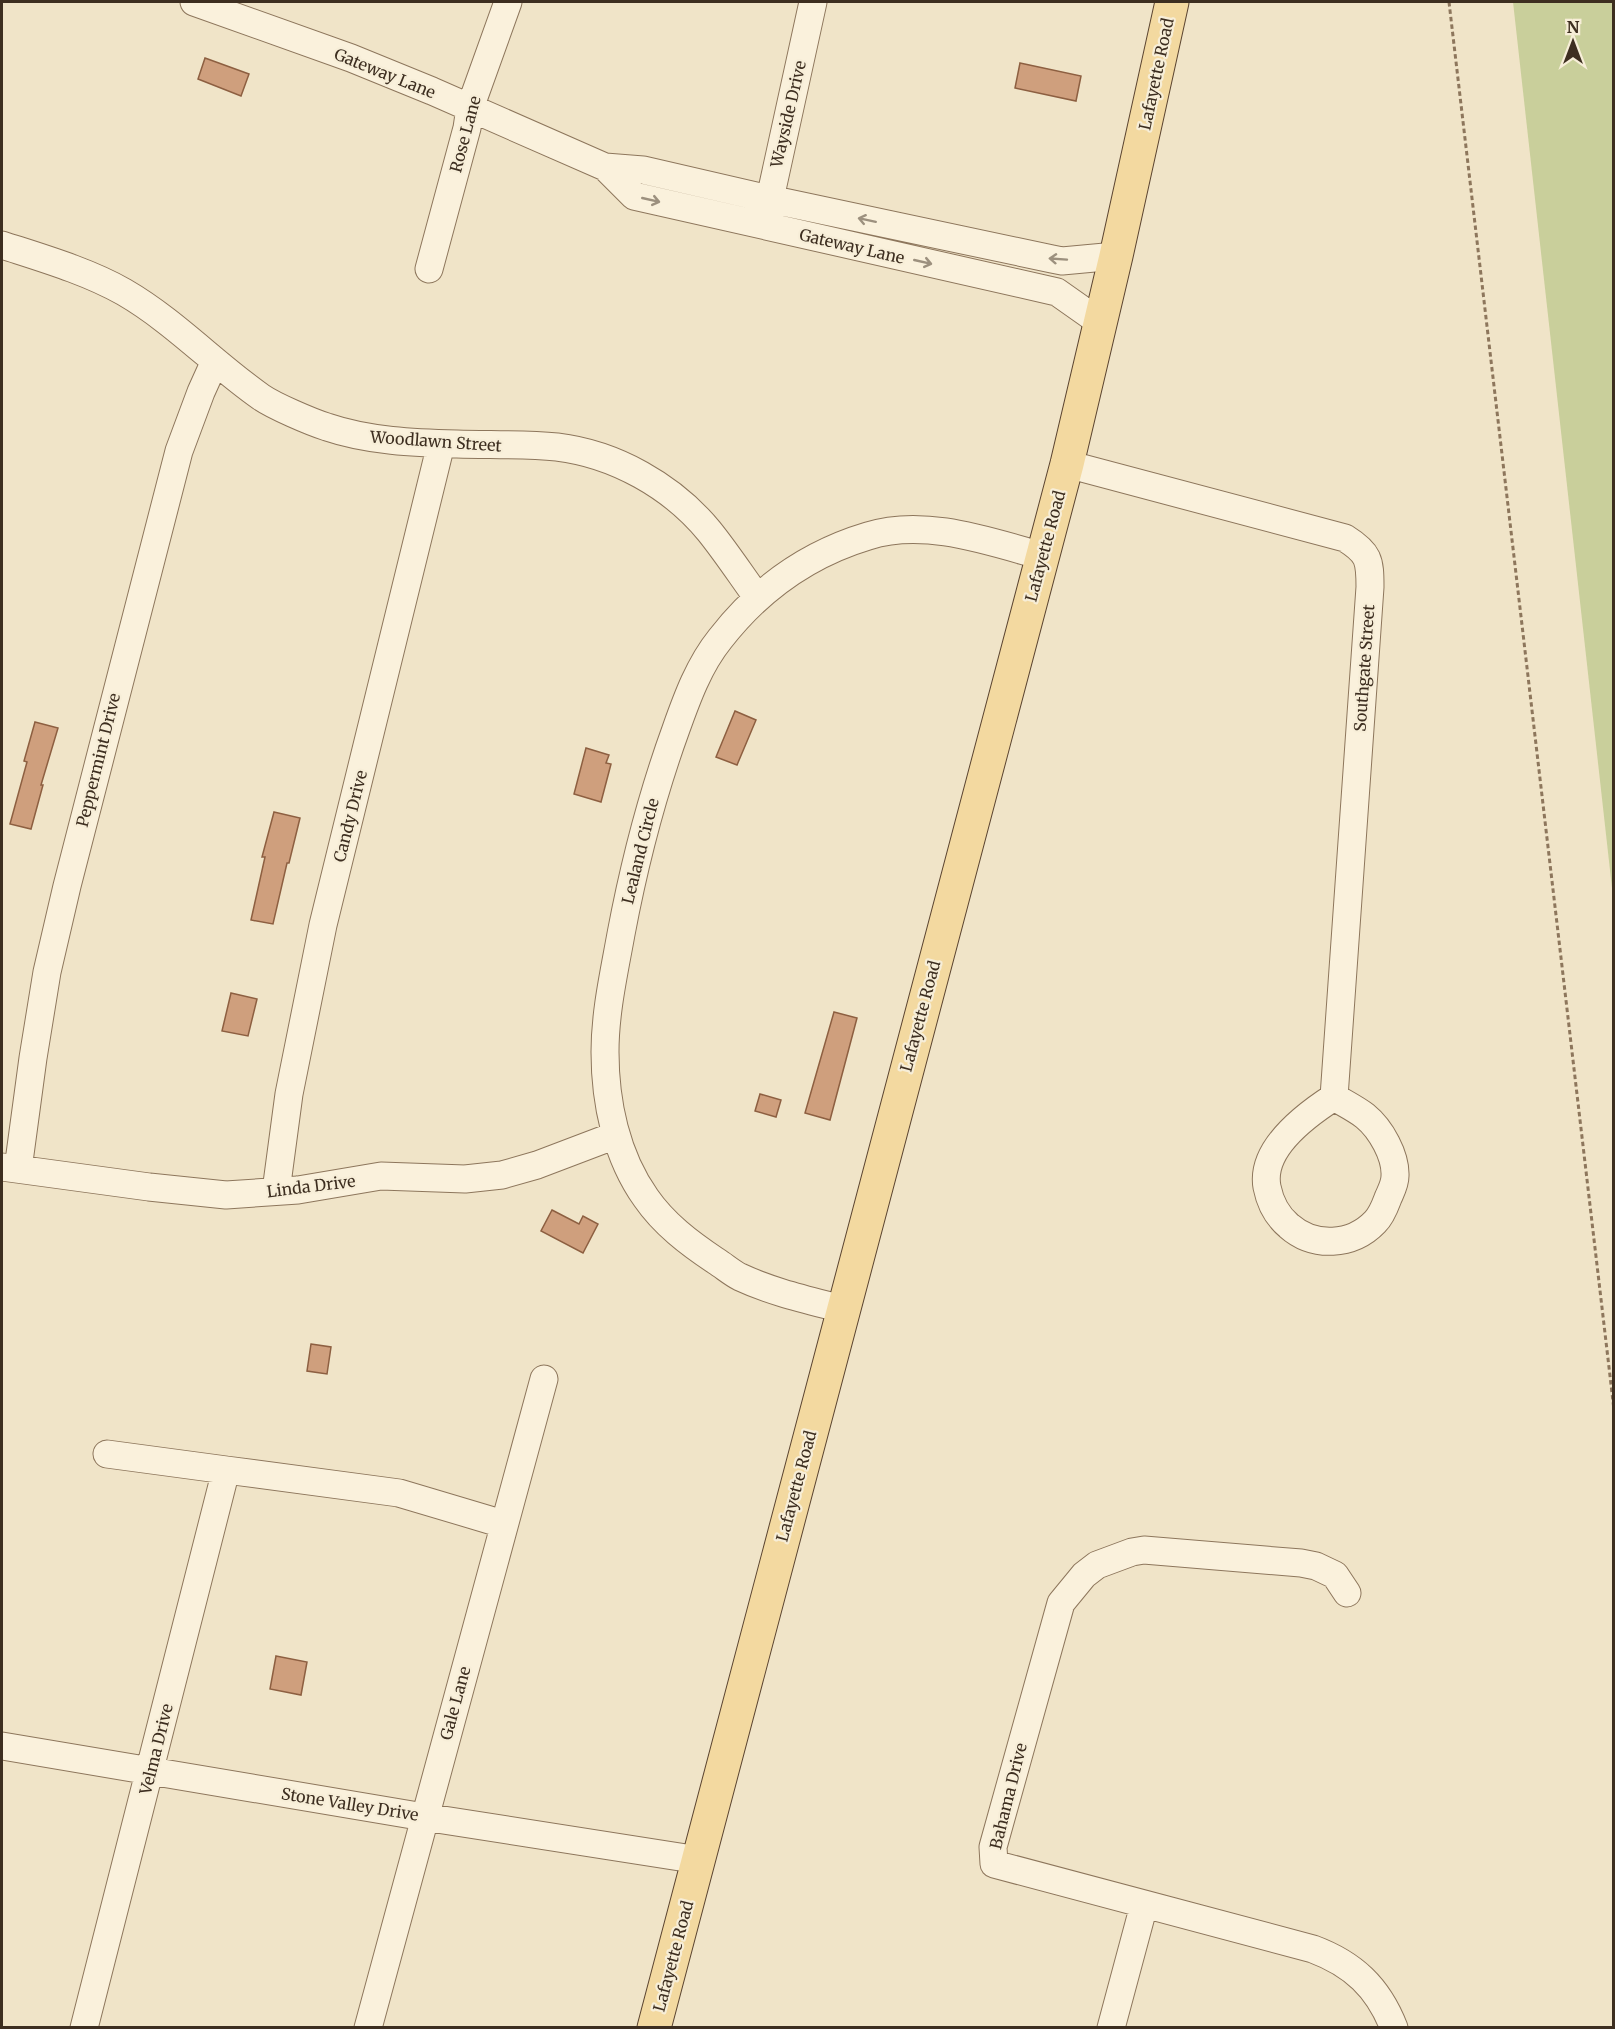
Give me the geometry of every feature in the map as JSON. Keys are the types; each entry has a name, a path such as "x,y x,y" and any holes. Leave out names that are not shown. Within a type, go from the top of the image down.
{"main road":[{"name":"Lafayette Road","path":"654,2028 842,1309 1067,464 1101,323 1172,2"}],"street":[{"name":"Gateway Lane","path":"194,2 351,58 605,167 643,170 1062,261 1116,256"},
{"name":"Rose Lane","path":"429,268 467,128 470,108 508,2"},
{"name":"Wayside Drive","path":"764,227 813,2"},
{"name":"Gateway Lane","path":"605,167 634,196 1057,292 1101,323"},
{"name":"Woodlawn Street","path":"2,245 45,259 125,293 263,399 327,427 363,436 441,444 557,447 589,454 621,465 658,486 708,530 757,597"},
{"path":"1009,281 1015,252"},
{"name":"Peppermint Drive","path":"10,1168 47,972 67,885 176,462 201,392 215,361"},
{"name":"Candy Drive","path":"276,1191 289,1094 323,925 441,444"},
{"name":"Southgate Street","path":"1067,464 1345,538 1364,552 1370,565 1334,1097"},
{"name":"Lealand Circle","path":"842,1309 810,1301 738,1276 686,1241 645,1197 625,1157 616,1135 608,1097 605,1051 608,1014 628,897 639,850 662,765 696,678 718,640 772,584 817,556 870,535 904,530 940,532 985,540 1042,556"},
{"path":"1334,1097 1366,1117 1375,1127 1390,1153 1395,1176 1383,1211 1376,1221 1363,1232 1350,1238 1322,1242 1306,1238 1283,1221 1271,1201 1266,1176 1272,1155 1280,1143 1316,1109 1334,1097"},
{"name":"Linda Drive","path":"10,1168 226,1195 298,1190 381,1176 465,1179 502,1175 537,1165 616,1135"},
{"name":"Gale Lane","path":"368,2028 544,1379"},
{"path":"107,1454 399,1493 503,1524"},
{"name":"Velma Drive","path":"84,2028 226,1470"},
{"name":"Bahama Drive","path":"1347,1593 1335,1575 1316,1566 1266,1560 1144,1550 1097,1565 1084,1575 1060,1603 993,1847 994,1864 1313,1948 1328,1954 1364,1978 1387,2010 1394,2028"},
{"name":"Stone Valley Drive","path":"2,1746 424,1817 699,1860"},
{"path":"1112,2028 1144,1905"}],"path":[{"path":"1449,2 1614,1410"}],"green space":[{"path":"1513,2 1613,2 1613,897"}],"building":[{"path":"205,58 249,74 241,96 198,79"},
{"path":"1020,63 1081,76 1076,101 1015,88"},
{"path":"735,711 756,720 737,765 716,757"},
{"path":"35,722 58,728 31,829 10,824"},
{"path":"586,748 609,755 606,763 611,764 601,802 574,794"},
{"path":"274,812 300,818 273,924 251,920 265,857 262,857"},
{"path":"231,993 257,999 248,1036 222,1031"},
{"path":"834,1012 857,1018 830,1120 805,1113"},
{"path":"760,1094 781,1100 776,1117 755,1111"},
{"path":"552,1210 579,1224 583,1216 598,1224 583,1253 541,1231"},
{"path":"311,1344 331,1347 327,1374 307,1371"},
{"path":"276,1656 307,1662 301,1695 270,1689"}]}
